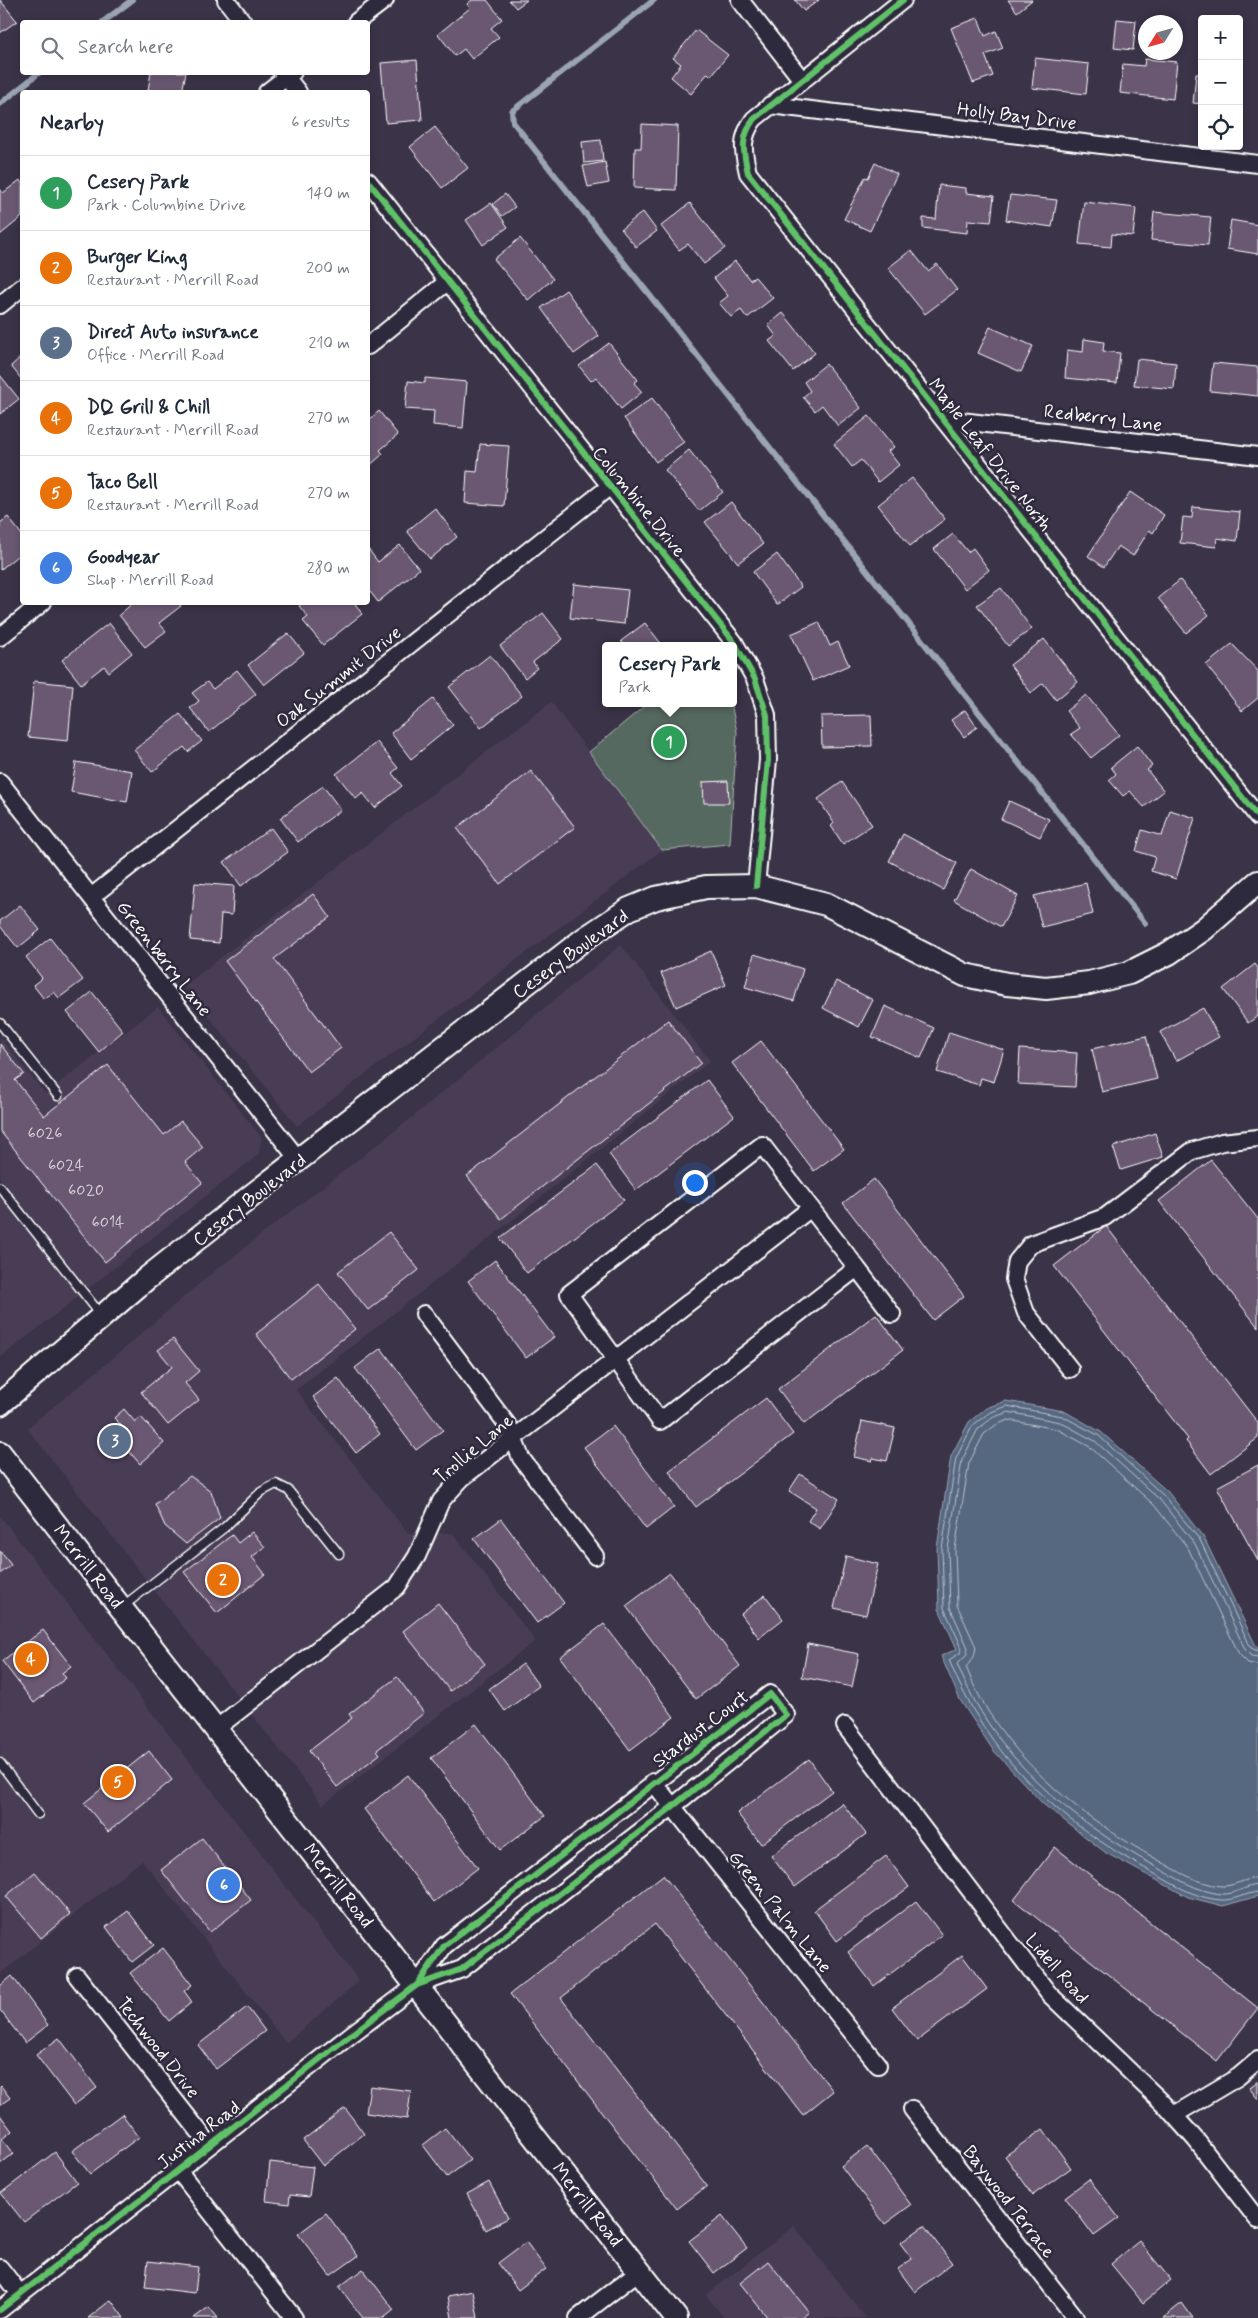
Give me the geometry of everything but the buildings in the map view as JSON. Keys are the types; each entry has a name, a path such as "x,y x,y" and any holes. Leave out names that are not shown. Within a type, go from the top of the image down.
{"main road":[{"name":"Cesery Boulevard","path":"0,1404 146,1280 298,1159 584,939 629,909 656,898 706,887 756,886 826,904 965,974 1007,984 1046,988 1089,984 1137,969 1169,953 1204,929 1258,882"},
{"name":"Merrill Road","path":"0,1453 217,1728 676,2318"}],"street":[{"path":"226,0 242,20"},
{"path":"359,20 385,0"},
{"path":"740,0 802,80"},
{"name":"Maple Leaf Drive North","path":"903,0 754,119 745,132 743,153 748,173 1258,816"},
{"path":"269,90 286,75"},
{"path":"288,75 297,90"},
{"name":"Holly Bay Drive","path":"770,105 1258,164"},
{"name":"Columbine Drive","path":"370,184 734,642"},
{"path":"370,344 448,282"},
{"path":"0,305 20,289"},
{"name":"Redberry Lane","path":"944,419 1258,456"},
{"name":"Oak Summit Drive","path":"90,897 610,487"},
{"path":"0,637 39,605"},
{"name":"Columbine Drive","path":"737,647 755,679 767,716 768,760 756,886"},
{"name":"Greenberry Lane","path":"0,782 298,1159"},
{"path":"1070,1369 1026,1313 1014,1279 1016,1262 1032,1244 1105,1217 1192,1151 1222,1142 1258,1138"},
{"path":"858,1268 660,1421 569,1294 762,1145 858,1268 892,1314"},
{"name":"Trollie Lane","path":"217,1728 397,1587 417,1556 441,1501 462,1478 617,1360 811,1208"},
{"path":"424,1314 509,1427 522,1458 595,1556"},
{"name":"Stardust Court","path":"770,1694 786,1715 672,1807 462,1969 417,1985 444,1946 653,1782 770,1694"},
{"name":"Lidell Road","path":"844,1726 1049,1994 1174,2115 1196,2140 1258,2220"},
{"name":"Green Palm Lane","path":"653,1782 878,2065"},
{"name":"Techwood Drive","path":"77,1976 209,2144"},
{"name":"Justina Road","path":"0,2310 209,2144 417,1985"},
{"path":"1174,2115 1238,2077 1258,2060"},
{"name":"Baywood Terrace","path":"912,2109 1076,2318"},
{"path":"177,2169 294,2318"},
{"path":"0,2268 20,2294"},
{"path":"578,2318 639,2271"}],"lane":[{"path":"0,1023 58,1096"},
{"path":"0,1187 102,1317"},
{"path":"122,1607 225,1527 260,1492 276,1484 288,1490 339,1554"},
{"path":"0,1763 38,1814"}],"shaded area":[{"path":"551,702 662,850 297,1126 184,986"},
{"path":"621,945 710,1061 491,1237 296,1390 408,1533 453,1533 535,1641 323,1805 27,1428 112,1359 207,1277 410,1119"},
{"path":"158,1007 262,1138 258,1155 0,1358 0,1037 45,1094"},
{"path":"0,1516 359,1981 286,2043 142,1860 0,1974"},
{"path":"794,2226 866,2318 724,2318 706,2295"}],"green space":[{"path":"643,707 732,707 737,732 730,844 662,850 589,752"}],"water":[{"path":"1006,1401 1064,1411 1101,1432 1168,1492 1204,1538 1258,1650 1258,1896 1223,1906 1188,1897 1106,1853 1043,1804 993,1750 960,1700 941,1656 957,1649 939,1609 937,1548 951,1456 969,1422 986,1408"}],"waterway":[{"path":"106,20 132,0"},
{"path":"654,0 512,111 513,122 1145,923"},
{"path":"0,104 36,75"}],"cycle path":[{"path":"903,0 754,119 746,132 744,145 748,173 1258,817"},
{"path":"370,184 734,642"},
{"path":"737,647 755,679 767,715 768,760 756,886"},
{"path":"0,2310 417,1985 462,1969 672,1807 786,1715 770,1694 444,1946 417,1985"}],"place":[{"name":"Cesery Park","path":"669,742"},
{"name":"Direct Auto insurance","path":"115,1441"},
{"name":"Burger King","path":"223,1580"},
{"name":"DQ Grill & Chill","path":"31,1659"},
{"name":"Taco Bell","path":"118,1782"},
{"name":"Goodyear","path":"224,1885"}]}
